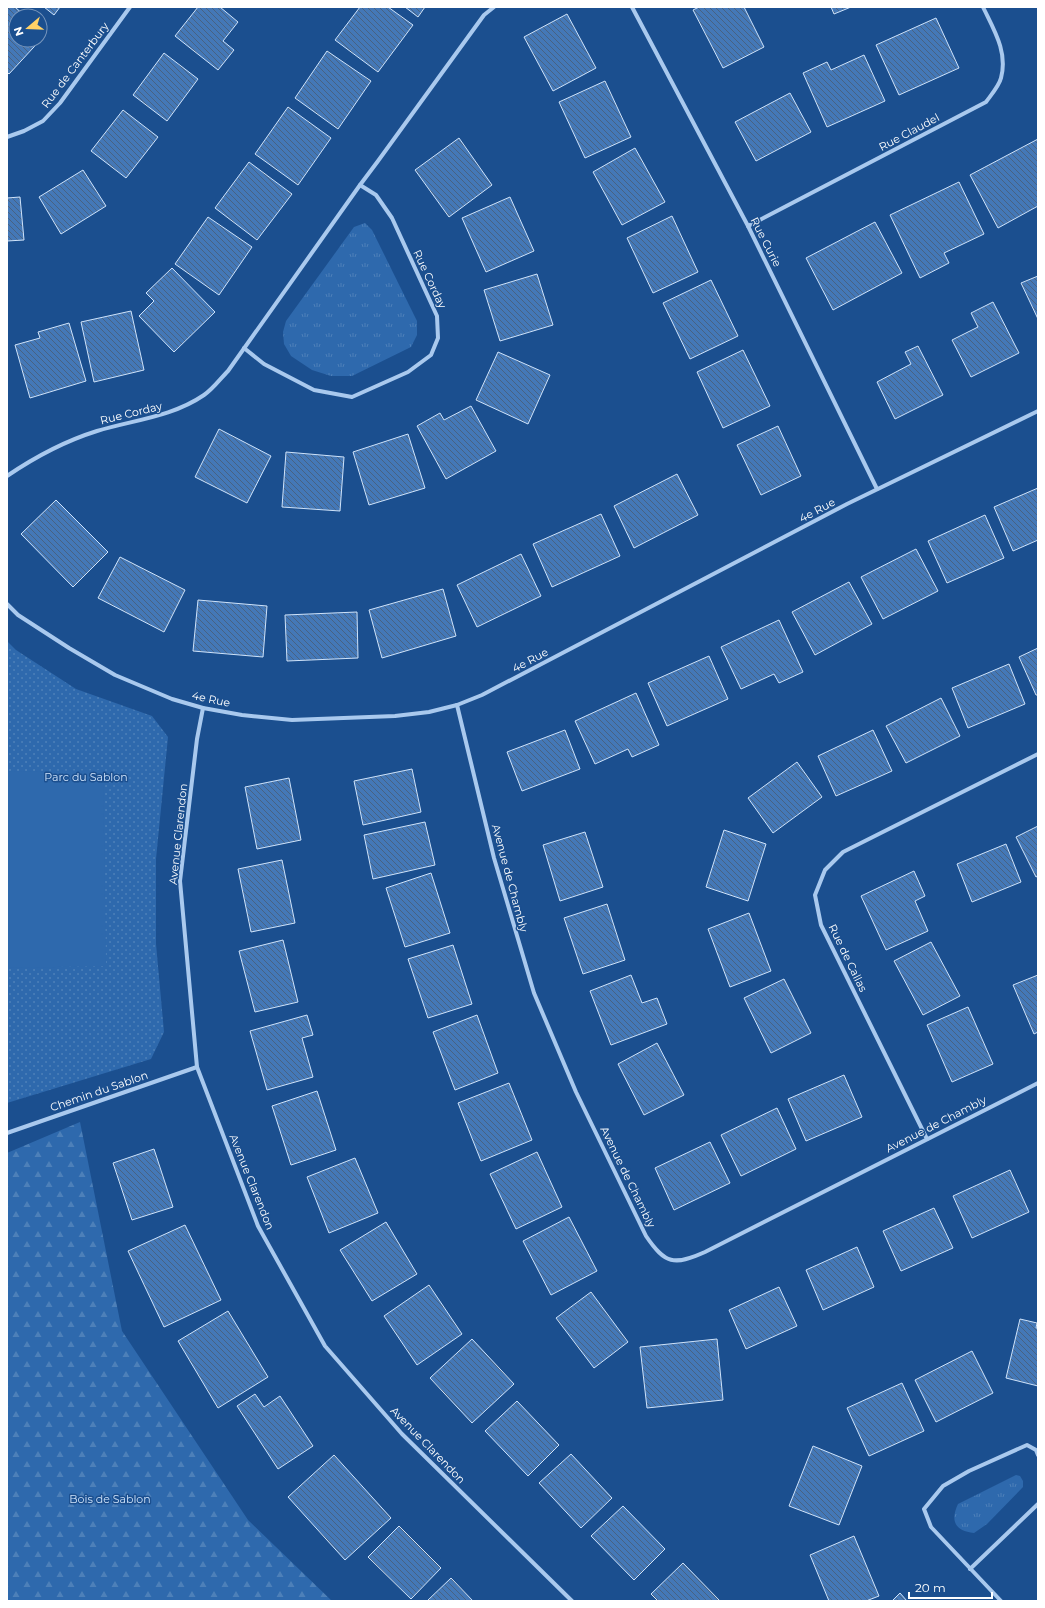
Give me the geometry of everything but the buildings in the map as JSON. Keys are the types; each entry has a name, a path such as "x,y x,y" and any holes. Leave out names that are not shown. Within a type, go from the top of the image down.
{"street":[{"name":"Rue de Canterbury","path":"7,137 24,132 43,121 60,103 130,7"},
{"name":"Rue Corday","path":"7,476 59,445 96,431 166,414 189,404 206,394 228,371 360,185 484,15 494,7"},
{"name":"Rue Curie","path":"632,7 748,226 877,489"},
{"name":"Rue Claudel","path":"748,226 986,102 1000,79 1003,55 995,32 983,7"},
{"name":"Rue Corday","path":"244,348 264,364 314,390 352,397 408,372 431,355 438,338 437,316 392,218 376,194 360,185"},
{"name":"4e Rue","path":"7,604 18,615 69,648 115,675 172,699 203,708 242,715 292,720 395,716 429,712 457,705 482,695 877,489 1038,411"},
{"name":"Avenue de Chambly","path":"457,705 494,858 534,993 576,1092 646,1236 657,1252 666,1259 676,1261 689,1260 1038,1083"},
{"name":"Avenue Clarendon","path":"203,708 197,739 180,881 197,1066 258,1226 325,1346 402,1434 572,1601"},
{"name":"Rue de Callas","path":"927,1139 821,925 815,895 825,870 843,852 1038,754"},
{"name":"Chemin du Sablon","path":"7,1133 197,1066"},
{"path":"1001,1601 931,1527 924,1509 943,1486 969,1471 1027,1445 1036,1450 1038,1455"},
{"path":"970,1569 1038,1504"}],"green space":[{"path":"365,223 372,230 417,321 417,335 411,347 352,376 331,376 312,370 291,356 284,344 283,332 286,321 354,227"},
{"name":"Parc du Sablon","path":"7,641 16,650 76,689 152,716 168,737 156,859 156,944 164,1032 151,1059 7,1103"},
{"path":"103,770 106,966 7,968 7,772"},
{"name":"Bois de Sablon","path":"80,1122 122,1331 248,1520 332,1601 7,1601 7,1153"},
{"path":"1016,1475 1020,1476 1023,1481 1023,1487 987,1524 974,1533 962,1530 958,1527 954,1515 958,1504"}]}
